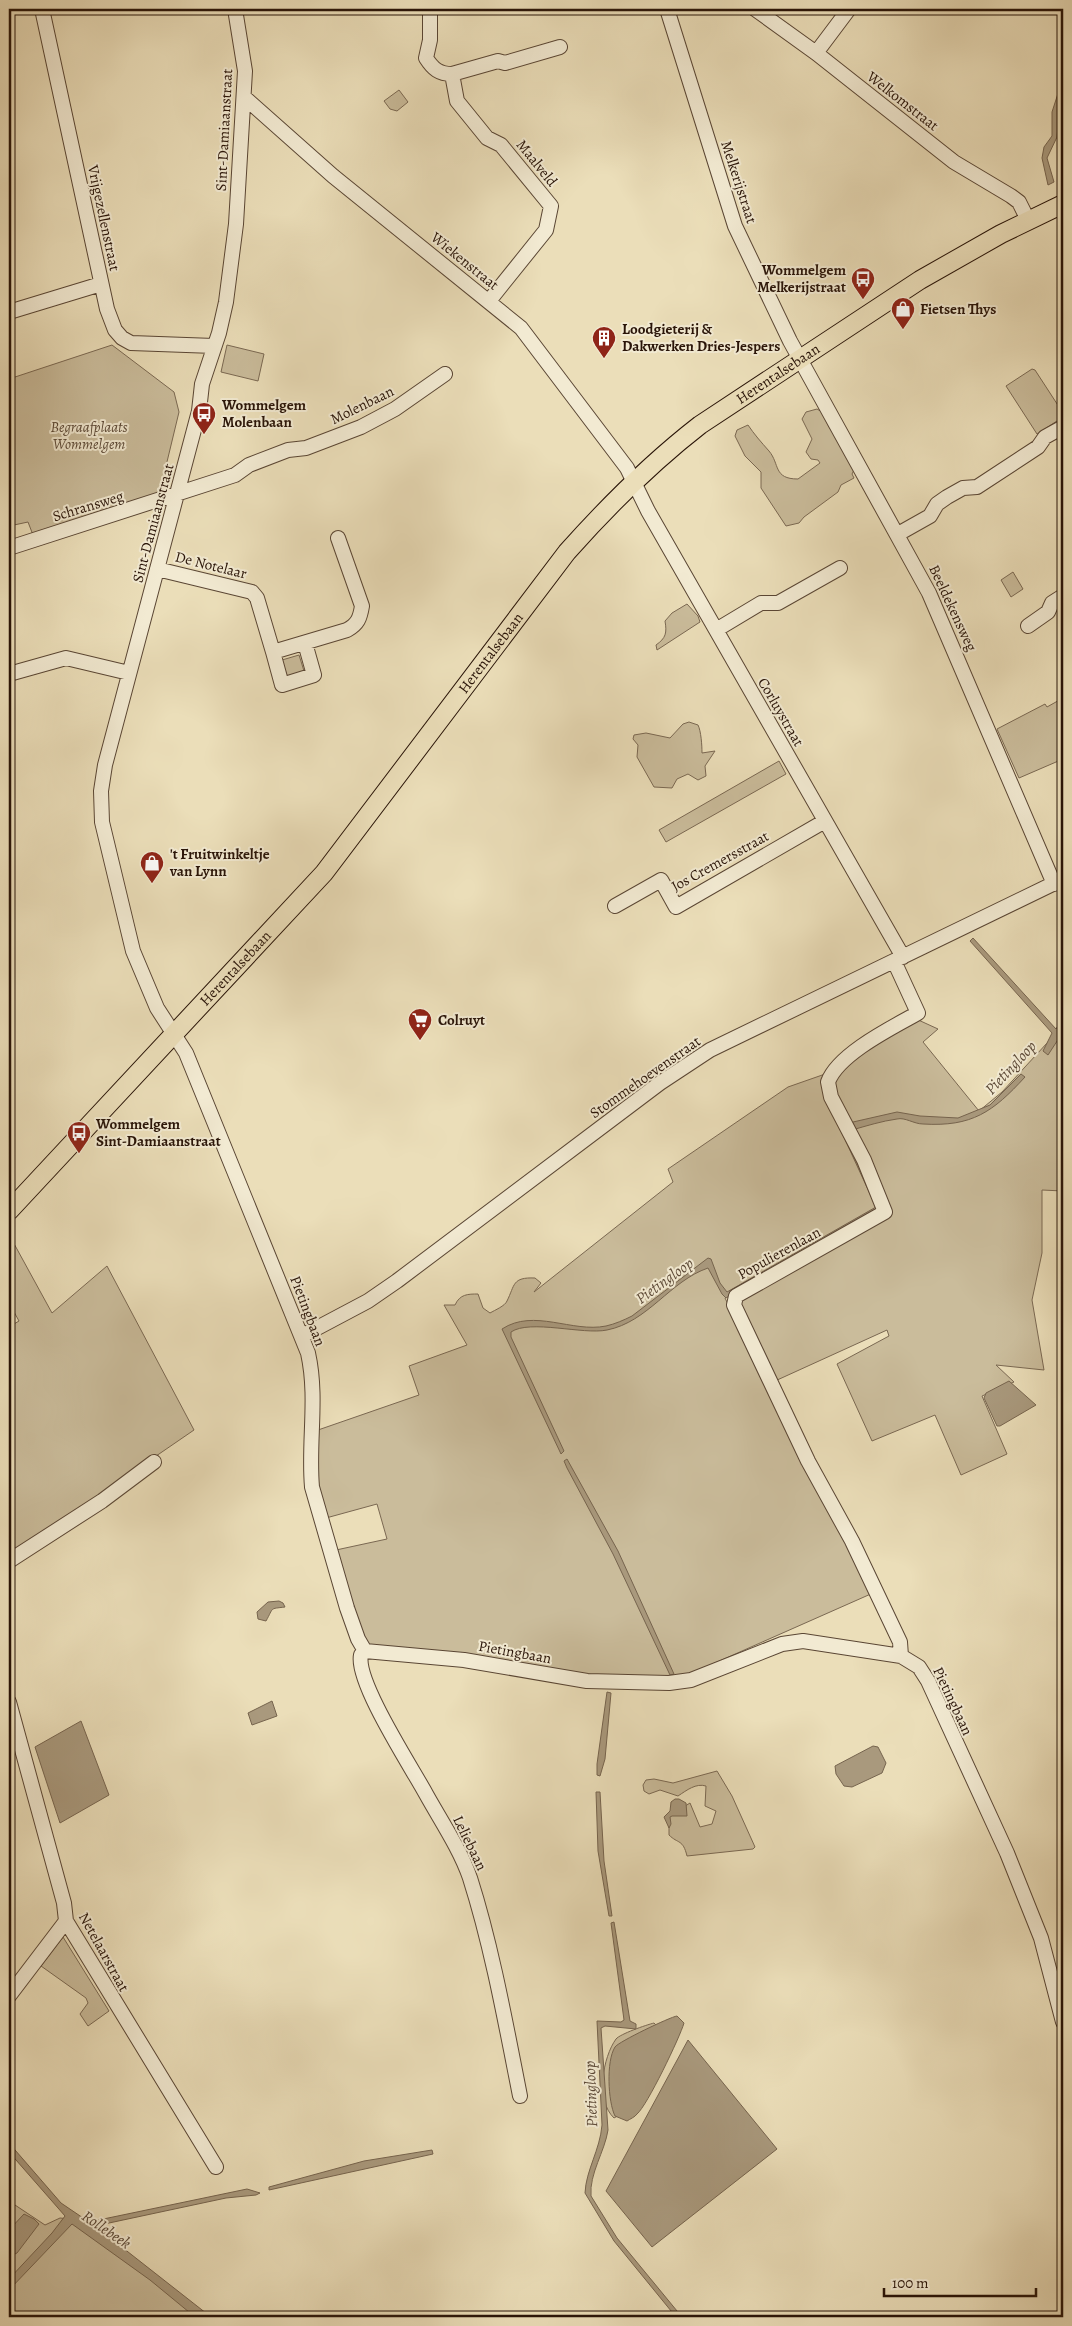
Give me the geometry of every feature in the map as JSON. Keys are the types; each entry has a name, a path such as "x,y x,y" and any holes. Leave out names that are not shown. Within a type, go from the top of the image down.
{"main road":[{"name":"Herentalsebaan","path":"9,1211 173,1032 324,873 561,560 604,510 633,481 667,450 700,424 920,280 1028,220 1063,204"}],"street":[{"name":"Vrijgezellenstraat","path":"42,9 110,320 122,338 130,343 214,346"},
{"name":"Sint-Damiaanstraat","path":"173,1032 157,1007 133,951 102,822 101,791 105,765 199,411 202,384 219,333 230,281 245,71 235,9"},
{"path":"430,9 430,40 426,58 436,71 452,74 498,61 505,63 560,48"},
{"name":"Melkerijstraat","path":"668,9 735,226 800,358"},
{"name":"Welkomstraat","path":"755,9 816,53 954,162 1012,196 1019,202 1028,220"},
{"path":"816,53 849,9"},
{"name":"Maalveld","path":"452,74 457,101 486,138 501,145 551,206 546,230 489,301"},
{"name":"Wiekenstraat","path":"244,97 333,176 521,328 627,468 633,481"},
{"path":"9,312 101,284"},
{"name":"Beeldekensweg","path":"800,358 929,593 1059,881"},
{"name":"Molenbaan","path":"177,495 235,475 249,465 288,450 306,448 361,427 395,409 444,374"},
{"path":"898,534 930,516 937,504 963,488 977,487 1038,447 1045,437 1063,427"},
{"name":"Corluystraat","path":"633,481 825,821 899,959"},
{"name":"Schransweg","path":"9,548 177,495"},
{"path":"273,652 347,630 356,625 361,616 362,606 338,538"},
{"path":"716,630 761,602 778,603 840,568"},
{"name":"De Notelaar","path":"157,569 252,592 257,598 282,685 314,675 305,643"},
{"path":"1028,626 1048,612 1052,603 1063,596"},
{"path":"9,674 66,658 129,673"},
{"name":"Jos Cremersstraat","path":"615,906 661,880 676,906 825,821"},
{"name":"Stommehoevenstraat","path":"302,1336 368,1301 397,1281 683,1067 736,1037 1059,881"},
{"name":"Populierenlaan","path":"899,959 918,1013 870,1040 831,1075 828,1082 831,1097 864,1160 885,1212 736,1296 734,1306 808,1461 856,1549 900,1642 901,1656"},
{"name":"Pietingbaan","path":"173,1032 194,1070 302,1336 310,1362 313,1388 310,1469 312,1487 347,1608 358,1639 365,1651 464,1660 587,1680 669,1684 691,1680 761,1651 793,1641 901,1656 919,1667 928,1682 1007,1853 1040,1938 1063,2022"},
{"path":"9,1561 102,1501 154,1462"},
{"name":"Leliebaan","path":"365,1651 361,1655 361,1668 372,1698 439,1817 470,1878 500,1997 520,2096"},
{"name":"Netelaarstraat","path":"9,1702 64,1903 66,1921 216,2167"},
{"path":"9,1996 66,1921"}],"green space":[{"path":"399,90 408,102 397,111 390,109 384,101"},
{"name":"Begraafplaats Wommelgem","path":"112,345 174,392 179,412 159,495 33,535 28,522 14,525 9,506 9,379"},
{"path":"227,345 264,354 258,381 221,372"},
{"path":"1032,369 1035,370 1063,413 1063,417 1037,434 1006,386"},
{"path":"817,409 822,412 829,427 856,466 852,474 854,478 841,485 838,492 804,517 799,523 786,526 761,488 761,472 745,456 735,436 737,430 748,425 769,451 781,474 798,479 820,463 818,460 811,459 806,452 812,439 802,419 806,412"},
{"path":"1013,572 1023,589 1011,597 1001,580"},
{"path":"687,604 698,616 700,622 657,650 656,645 665,635 665,621 672,613"},
{"path":"299,655 304,671 287,676 282,660"},
{"path":"1063,698 1063,759 1019,778 997,729 1045,704 1047,707"},
{"path":"689,722 698,725 701,734 702,753 715,751 705,766 706,776 698,780 688,774 677,779 672,788 654,787 637,757 638,745 633,739 634,735 646,733 670,738 683,724"},
{"path":"779,761 786,774 666,842 659,830"},
{"path":"914,1018 938,1029 923,1042 979,1111 1002,1092 1059,1030 1063,1021 1063,1191 1042,1190 1042,1253 1032,1300 1044,1370 996,1365 1014,1382 982,1396 1007,1454 961,1475 935,1415 872,1441 837,1364 889,1336 887,1330 775,1381 740,1308 741,1298 882,1218 835,1098 833,1081 864,1050"},
{"path":"828,1073 880,1211 725,1298 806,1469 873,1593 681,1678 629,1679 370,1648 363,1636 336,1550 387,1539 377,1504 326,1518 318,1486 318,1430 419,1395 409,1366 467,1345 444,1305 455,1305 462,1297 478,1294 483,1308 490,1313 506,1303 515,1283 528,1278 535,1278 541,1283 534,1292 673,1182 668,1169 788,1087"},
{"path":"12,1240 52,1313 107,1266 194,1430 9,1557 9,1327 19,1321 9,1303 9,1244"},
{"path":"717,1771 732,1796 755,1847 753,1849 687,1856 682,1844 669,1835 669,1816 690,1803 700,1827 712,1824 716,1811 705,1806 706,1786 695,1786 678,1796 660,1790 649,1794 644,1791 643,1785 646,1780 654,1779 673,1783"},
{"path":"63,1937 109,2011 88,2026 80,2014 88,2003 86,1998 41,1966"},
{"path":"654,2023 659,2028 621,2114 614,2118 604,2101 603,2090 605,2067 611,2047 616,2039 622,2035"},
{"path":"9,2201 45,2225 60,2218 70,2219 205,2317 9,2317"}],"shaded area":[{"path":"1063,78 1057,137 1047,158 1054,182 1048,185 1042,158 1044,147 1052,136 1052,112"},
{"path":"973,938 1056,1029 1063,1017 1063,1032 1048,1055 1043,1051 1052,1033 970,941"},
{"path":"1021,1074 1025,1077 1002,1100 992,1108 968,1120 955,1123 920,1124 900,1119 880,1122 852,1130 850,1125 853,1122 897,1112 920,1116 958,1118 990,1105"},
{"path":"845,1128 880,1206 877,1211 726,1298 708,1268 682,1282 635,1319 622,1326 597,1331 531,1327 520,1328 511,1332 511,1337 564,1451 561,1454 502,1329 514,1323 527,1321 593,1327 616,1323 632,1316 708,1258 711,1259 720,1283 727,1292 876,1207 842,1133"},
{"path":"1009,1381 1036,1405 997,1426 984,1398 986,1393"},
{"path":"567,1459 618,1551 674,1674 670,1675 613,1554 567,1468 564,1461"},
{"path":"279,1601 285,1607 272,1610 266,1621 258,1619 257,1612 268,1602"},
{"path":"607,1692 611,1693 605,1759 600,1776 597,1775 597,1764"},
{"path":"272,1701 277,1716 252,1725 248,1713"},
{"path":"81,1721 109,1795 60,1823 35,1747"},
{"path":"873,1746 878,1747 886,1763 882,1773 852,1787 844,1786 836,1774 835,1766"},
{"path":"596,1792 600,1792 604,1861 612,1916 609,1916 598,1851"},
{"path":"675,1799 686,1803 687,1816 670,1817 671,1824 669,1828 664,1817 670,1811 671,1802"},
{"path":"614,1922 630,2021 636,2024 636,2029 605,2026 601,2028 608,2130 592,2179 591,2196 617,2238 682,2317 676,2317 614,2241 585,2193 602,2125 597,2021 621,2022 624,2020 611,1923"},
{"path":"677,2016 684,2023 681,2031 642,2108 627,2121 615,2116 611,2101 609,2071 615,2047 644,2030"},
{"path":"688,2040 777,2149 652,2247 606,2191"},
{"path":"9,2143 61,2203 89,2222 247,2189 260,2193 226,2198 95,2226 211,2317 195,2317 150,2280 72,2224 9,2290 9,2279 52,2233 65,2216 9,2152"},
{"path":"432,2150 433,2154 269,2190 269,2187 364,2161"},
{"path":"24,2214 39,2224 17,2253 11,2256 9,2255 9,2230"}],"place":[{"name":"Wommelgem Melkerijstraat","path":"863,300"},
{"name":"Fietsen Thys","path":"903,330"},
{"name":"Loodgieterij & Dakwerken Dries-Jespers","path":"604,359"},
{"name":"Wommelgem Molenbaan","path":"204,435"},
{"name":"'t Fruitwinkeltje van Lynn","path":"152,884"},
{"name":"Colruyt","path":"420,1041"},
{"name":"Wommelgem Sint-Damiaanstraat","path":"79,1154"}],"water label":[{"name":"Pietingloop","path":"1010,1067"},
{"name":"Pietingloop","path":"664,1280"},
{"name":"Pietingloop","path":"590,2094"},
{"name":"Rollebeek","path":"107,2229"}]}
